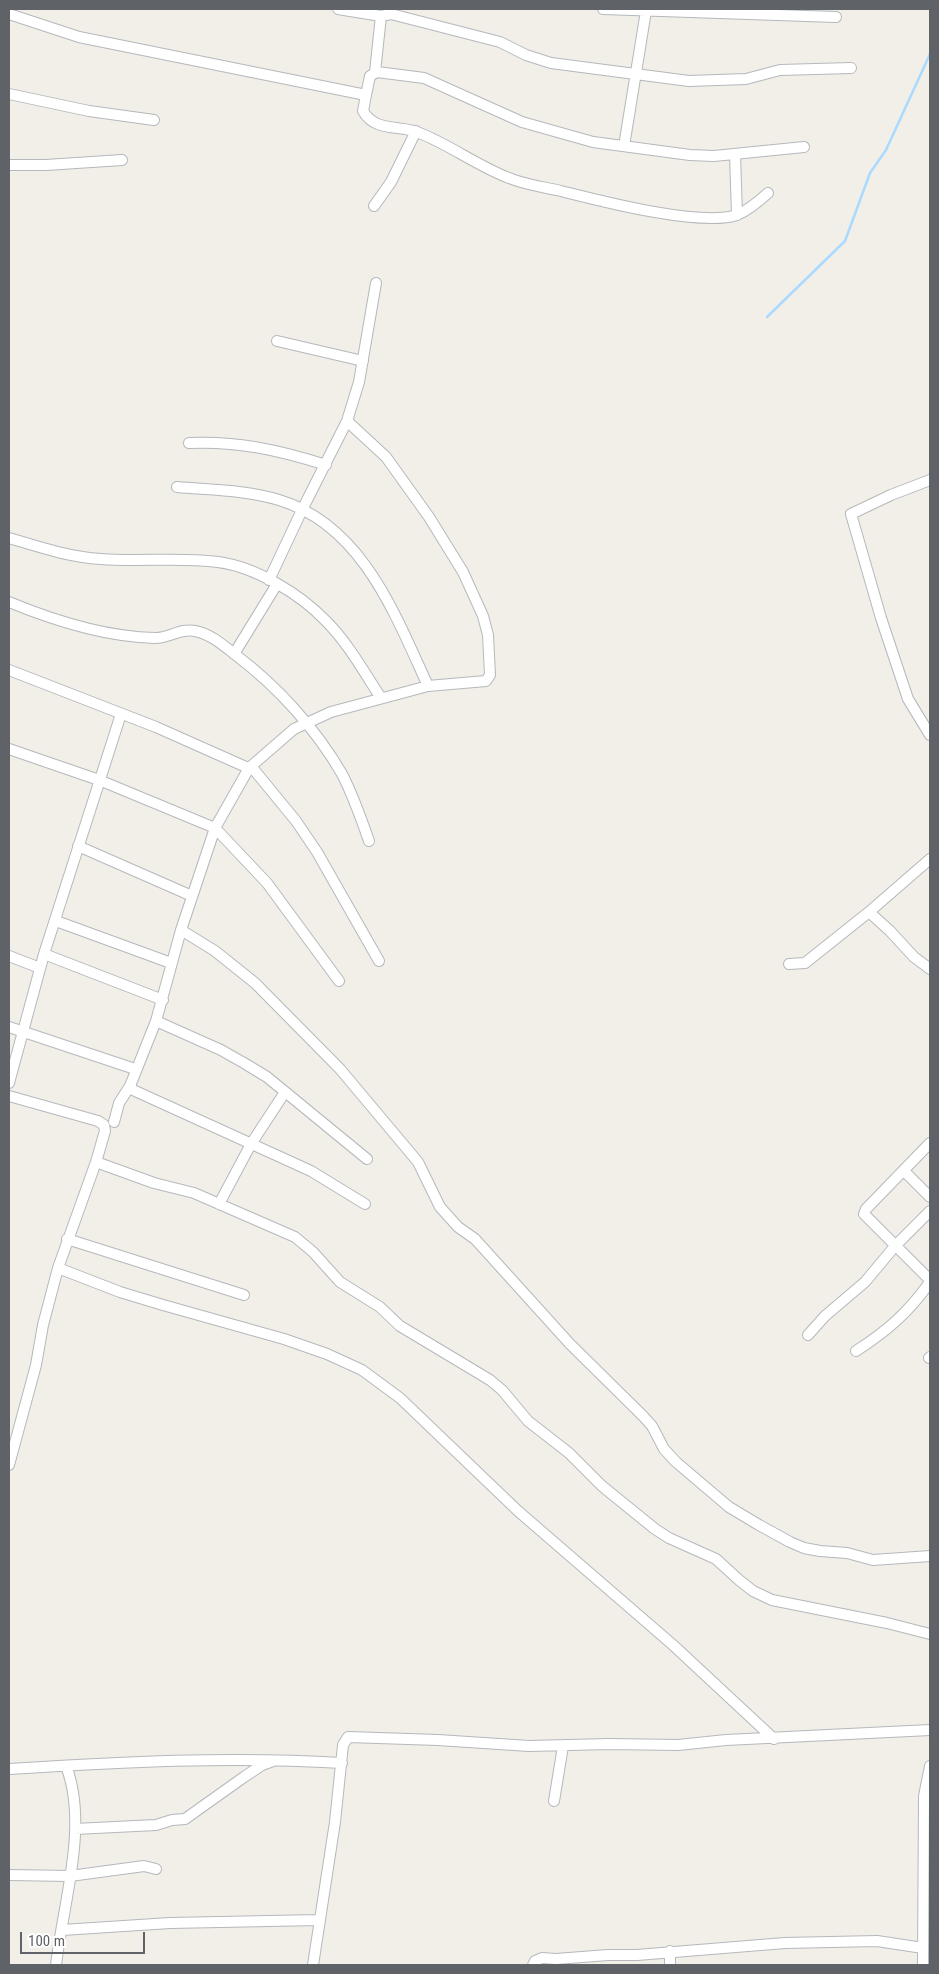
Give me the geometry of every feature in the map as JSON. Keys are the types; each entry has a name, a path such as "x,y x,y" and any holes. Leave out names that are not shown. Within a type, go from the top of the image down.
{"street":[{"path":"338,9 381,16 391,14 500,42 526,55 552,64 689,81 746,79 780,70 850,68"},
{"path":"603,9 836,17"},
{"path":"624,146 646,11"},
{"path":"9,14 79,37 366,95"},
{"path":"381,16 374,72 370,76 363,111 370,121 398,129 416,131 520,182 606,202 689,216 716,218 737,215 752,207 768,192"},
{"path":"374,72 424,78 530,125 593,142 690,155 735,154 804,147"},
{"path":"9,94 89,111 154,120"},
{"path":"374,206 390,182 416,131"},
{"path":"735,154 737,215"},
{"path":"9,165 46,165 122,160"},
{"path":"234,654 273,582 302,510 347,421 355,400 363,362 376,283"},
{"path":"278,341 363,362"},
{"path":"114,1122 119,1103 130,1086 135,1069 156,1022 181,930 215,828 249,768 294,729 330,712 428,686 486,681 488,679 490,655 483,616 463,572 429,517 386,457 347,421"},
{"path":"189,443 244,444 290,454 326,465"},
{"path":"930,480 850,514 881,618 908,699 930,735"},
{"path":"177,487 256,495 280,500 302,510 327,525 349,544 376,578 428,686"},
{"path":"9,538 74,556 101,559 219,562 246,568 286,589 325,620 339,636 381,698"},
{"path":"9,602 62,621 109,633 156,638 165,637 182,630 195,630 209,636 234,654 270,685 306,723 342,774 352,794 369,841"},
{"path":"9,670 121,714 249,768 259,775 296,821 317,852 379,961"},
{"path":"9,1083 44,954 121,714"},
{"path":"9,749 99,780 215,828 268,883 339,981"},
{"path":"78,846 192,896"},
{"path":"789,964 805,963 929,863"},
{"path":"869,912 914,957 930,969"},
{"path":"56,921 171,963"},
{"path":"181,930 215,951 255,983 340,1069 418,1162 440,1207 458,1227 475,1239 570,1344 643,1416 652,1426 669,1455 729,1507 758,1526 804,1548 847,1553 873,1560 930,1556"},
{"path":"44,954 163,1000"},
{"path":"9,956 40,968"},
{"path":"156,1022 244,1062 285,1092 367,1160"},
{"path":"9,1026 135,1069"},
{"path":"130,1086 133,1090 311,1171 365,1204"},
{"path":"220,1204 251,1144 285,1092"},
{"path":"9,1096 101,1123 104,1125 105,1131 96,1162 58,1268 36,1365 9,1465"},
{"path":"856,1351 886,1330 913,1306 930,1281 864,1214 866,1209 930,1143"},
{"path":"96,1162 154,1183 189,1191 250,1216 303,1242 340,1282 380,1307 400,1326 490,1380 502,1390 528,1421 569,1453 602,1486 655,1529 669,1538 716,1558 753,1591 772,1600 887,1623 930,1634"},
{"path":"904,1171 930,1197"},
{"path":"808,1334 825,1316 864,1282 930,1210"},
{"path":"67,1239 244,1294"},
{"path":"58,1268 163,1305 284,1339 327,1354 362,1370 400,1398 518,1511 673,1645 774,1738"},
{"path":"312,1965 335,1822 344,1740 351,1736 529,1746 678,1745 726,1740 930,1730"},
{"path":"554,1800 563,1746"},
{"path":"9,1769 198,1760 281,1759 342,1763"},
{"path":"75,1829 156,1824 184,1819 262,1765 281,1759"},
{"path":"56,1965 70,1876 75,1829 74,1794 66,1766"},
{"path":"922,1965 927,1908 927,1838 924,1796 930,1768"},
{"path":"9,1875 70,1876 144,1866 156,1869"},
{"path":"62,1930 170,1923 319,1920"},
{"path":"533,1965 535,1961 542,1958 637,1955 833,1940 877,1941 923,1948"},
{"path":"670,1952 670,1965"}],"waterway":[{"path":"767,317 845,241 870,173 886,150 930,54"}]}
